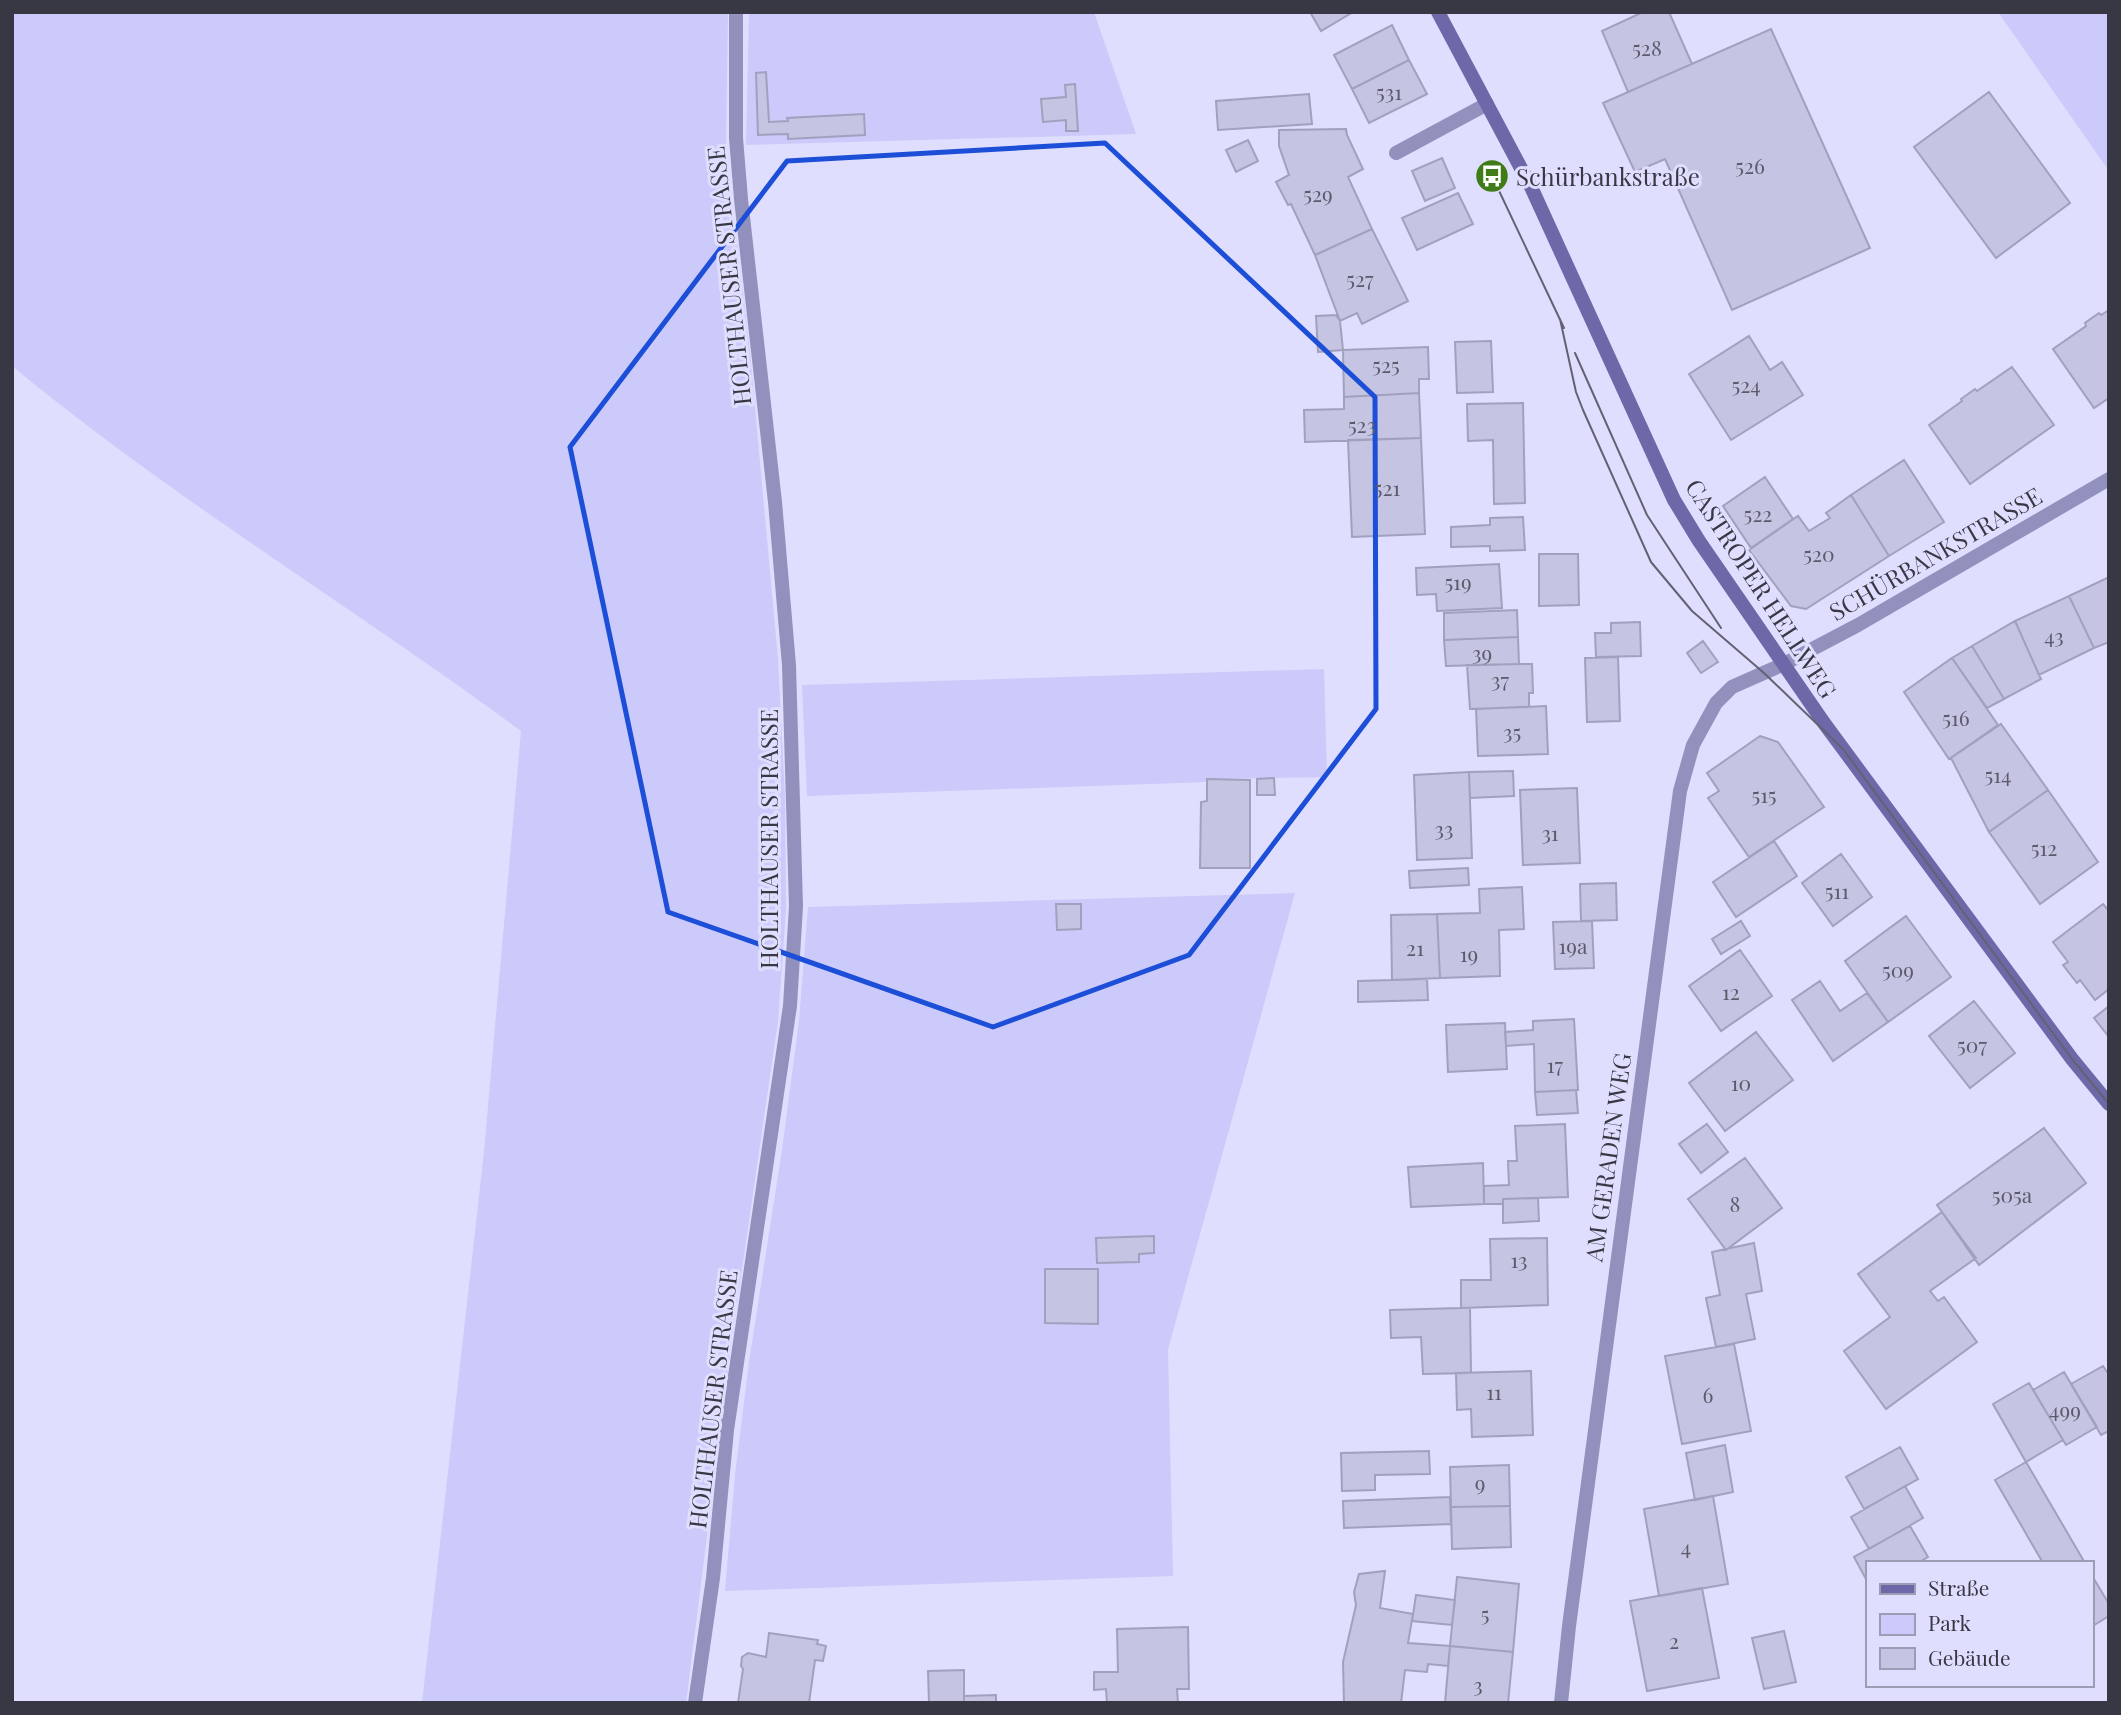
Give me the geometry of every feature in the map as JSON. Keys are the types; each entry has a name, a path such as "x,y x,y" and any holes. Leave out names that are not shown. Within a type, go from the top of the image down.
{"main road":[{"name":"CASTROPER HELLWEG","path":"1438,12 1538,201 1674,500 1829,731 2072,1059 2109,1104"}],"street":[{"name":"HOLTHAUSER STRASSE","path":"695,1703 713,1578 727,1430 790,1006 796,906 789,665 775,502 736,138 736,12"},
{"path":"1396,153 1488,104"},
{"name":"SCHÜRBANKSTRASSE","path":"1784,664 1858,625 2109,479"},
{"name":"AM GERADEN WEG","path":"1562,1703 1599,1385 1680,791 1693,746 1716,703 1732,687 1784,664"}],"highlighted area":[{"path":"1105,143 1375,397 1376,709 1189,955 993,1027 668,912 570,447 787,161"}],"green space":[{"path":"12,12 728,12 726,145 750,353 778,659 785,798 786,909 778,1021 731,1345 686,1703 422,1703 484,1152 521,731 136,462 12,366"},
{"path":"749,12 1094,12 1136,134 746,145"},
{"path":"1998,12 2109,12 2109,171"},
{"path":"1324,669 1327,777 1207,779 1207,782 807,796 802,685"},
{"path":"1295,893 1168,1349 1173,1576 725,1591 735,1475 749,1362 799,1021 808,907"}],"building":[{"path":"1310,12 1353,12 1321,31"},
{"path":"1643,12 1669,12 1692,64 1628,92 1602,31"},
{"path":"1392,25 1409,60 1352,89 1334,55"},
{"path":"1771,29 1870,248 1732,310 1665,159 1635,172 1603,103"},
{"path":"1409,60 1427,94 1369,123 1352,89"},
{"path":"766,72 769,122 788,121 787,118 864,114 865,135 788,139 788,134 758,135 756,73"},
{"path":"1075,84 1078,131 1066,131 1066,120 1043,122 1041,99 1066,97 1065,85"},
{"path":"1989,92 2070,203 1996,258 1914,147"},
{"path":"1309,94 1312,124 1218,130 1216,101"},
{"path":"1346,129 1363,169 1348,177 1372,229 1315,255 1291,204 1288,205 1276,182 1289,175 1279,146 1279,130"},
{"path":"1248,140 1258,161 1236,172 1226,150"},
{"path":"1442,158 1455,188 1425,201 1412,171"},
{"path":"1458,193 1473,224 1417,250 1402,218"},
{"path":"1372,229 1408,301 1362,324 1357,313 1340,321 1315,255"},
{"path":"2109,310 2109,398 2094,408 2053,349 2086,326 2085,323 2099,313 2101,315"},
{"path":"1336,315 1340,321 1343,350 1318,352 1316,316"},
{"path":"1749,336 1770,370 1782,362 1803,395 1731,440 1689,374"},
{"path":"1491,341 1493,392 1457,393 1455,342"},
{"path":"1428,347 1429,379 1419,379 1419,393 1344,397 1343,350"},
{"path":"2012,367 2054,425 1970,484 1929,425 1975,389 1977,391"},
{"path":"1419,393 1421,438 1305,442 1304,410 1344,409 1344,397"},
{"path":"1523,403 1525,503 1494,504 1493,440 1468,441 1467,404"},
{"path":"1421,438 1425,534 1352,537 1348,440"},
{"path":"1904,460 1944,522 1889,556 1851,495"},
{"path":"1765,477 1793,519 1751,548 1723,506"},
{"path":"1851,495 1889,556 1806,609 1791,606 1749,550 1798,516 1809,531 1830,518 1826,513"},
{"path":"1523,517 1525,550 1490,551 1490,546 1451,547 1451,527 1490,525 1490,518"},
{"path":"1539,554 1578,554 1579,605 1539,606"},
{"path":"1499,564 1502,608 1437,611 1436,594 1417,595 1416,568"},
{"path":"2109,577 2109,642 2094,648 2069,596"},
{"path":"2069,596 2094,648 2039,675 2015,621"},
{"path":"1517,610 1518,637 1444,640 1444,613"},
{"path":"2015,621 2041,679 2004,699 1972,646"},
{"path":"1640,622 1641,656 1596,657 1595,633 1611,633 1611,623"},
{"path":"1518,637 1519,664 1446,666 1444,640"},
{"path":"1703,641 1718,662 1701,673 1687,653"},
{"path":"1972,646 2004,699 1987,708 1952,658"},
{"path":"1618,657 1620,721 1587,722 1585,658"},
{"path":"1952,658 1998,725 1949,759 1904,692"},
{"path":"1532,664 1533,693 1529,693 1529,707 1470,709 1467,665"},
{"path":"1546,706 1548,754 1478,756 1476,709"},
{"path":"2001,724 2048,790 1989,832 1951,758"},
{"path":"1760,736 1778,742 1824,807 1749,857 1708,798 1719,791 1707,773"},
{"path":"1513,771 1514,796 1470,798 1469,772"},
{"path":"1469,772 1472,858 1417,860 1414,775"},
{"path":"1274,778 1275,795 1257,795 1257,779"},
{"path":"1207,779 1250,780 1250,868 1200,868 1201,802 1207,801"},
{"path":"1577,788 1580,863 1523,865 1520,790"},
{"path":"2048,790 2098,862 2040,904 1989,832"},
{"path":"1774,841 1797,876 1736,917 1713,882"},
{"path":"1841,854 1872,897 1833,926 1802,883"},
{"path":"1468,868 1469,885 1410,888 1409,871"},
{"path":"1616,883 1617,920 1581,921 1580,884"},
{"path":"1522,887 1524,929 1499,930 1500,976 1440,978 1437,914 1480,913 1479,889"},
{"path":"1056,904 1081,904 1081,929 1057,930"},
{"path":"2103,904 2109,911 2109,989 2095,1000 2080,980 2077,983 2063,965 2068,962 2053,942"},
{"path":"1437,914 1440,978 1392,980 1391,915"},
{"path":"1906,916 1951,977 1888,1022 1845,961"},
{"path":"1592,921 1594,968 1555,969 1553,922"},
{"path":"1741,921 1750,936 1721,954 1712,939"},
{"path":"1740,950 1772,996 1721,1031 1689,986"},
{"path":"1427,979 1428,1000 1358,1002 1358,981"},
{"path":"1820,981 1840,1011 1867,993 1888,1022 1833,1061 1792,1000"},
{"path":"1974,1001 2015,1053 1970,1088 1929,1036"},
{"path":"2109,1006 2109,1037 2094,1018"},
{"path":"1574,1019 1578,1090 1535,1092 1534,1044 1506,1046 1505,1032 1533,1030 1533,1021"},
{"path":"1505,1023 1507,1069 1448,1072 1446,1025"},
{"path":"1756,1032 1793,1080 1725,1131 1689,1083"},
{"path":"1576,1090 1578,1113 1537,1115 1535,1092"},
{"path":"1565,1124 1568,1197 1503,1199 1503,1204 1484,1204 1484,1186 1509,1185 1508,1161 1517,1161 1515,1126"},
{"path":"1707,1124 1728,1152 1701,1173 1679,1144"},
{"path":"2044,1128 2086,1183 1979,1265 1937,1205"},
{"path":"1745,1158 1782,1208 1726,1250 1688,1199"},
{"path":"1483,1163 1484,1204 1411,1207 1408,1167"},
{"path":"1538,1198 1539,1221 1503,1223 1503,1199"},
{"path":"1942,1212 1976,1258 1930,1291 1938,1301 1944,1297 1977,1342 1886,1409 1844,1351 1890,1317 1858,1274"},
{"path":"1154,1236 1154,1253 1139,1254 1139,1262 1097,1263 1096,1238"},
{"path":"1547,1238 1548,1305 1461,1308 1461,1280 1491,1280 1490,1239"},
{"path":"1754,1243 1762,1291 1746,1294 1755,1339 1716,1347 1706,1298 1720,1295 1712,1252"},
{"path":"1045,1269 1098,1269 1098,1324 1045,1323"},
{"path":"1470,1308 1471,1373 1423,1374 1421,1337 1391,1338 1390,1310"},
{"path":"1734,1344 1751,1431 1682,1444 1665,1356"},
{"path":"2103,1366 2109,1375 2109,1431 2101,1435 2071,1384"},
{"path":"1531,1371 1533,1435 1472,1437 1471,1409 1457,1410 1456,1373"},
{"path":"2064,1372 2097,1427 2066,1445 2033,1390"},
{"path":"2029,1383 2063,1440 2026,1462 1993,1404"},
{"path":"1725,1445 1733,1492 1695,1500 1686,1453"},
{"path":"1900,1447 1918,1479 1864,1509 1846,1477"},
{"path":"1429,1451 1430,1474 1375,1475 1375,1490 1342,1491 1341,1453"},
{"path":"2026,1462 2084,1561 2042,1561 1995,1480"},
{"path":"1509,1465 1510,1506 1451,1507 1450,1467"},
{"path":"1905,1486 1923,1518 1869,1549 1851,1517"},
{"path":"1713,1496 1728,1584 1659,1596 1644,1509"},
{"path":"1450,1497 1451,1524 1344,1528 1343,1501"},
{"path":"1510,1506 1511,1547 1452,1549 1451,1507"},
{"path":"1910,1526 1928,1557 1921,1561 1866,1561 1866,1579 1854,1557"},
{"path":"1385,1571 1380,1608 1413,1614 1408,1643 1450,1646 1448,1666 1428,1664 1427,1672 1405,1670 1401,1703 1344,1703 1343,1662 1356,1605 1354,1592 1359,1574"},
{"path":"1457,1577 1519,1584 1513,1652 1450,1646"},
{"path":"2093,1577 2109,1604 2109,1616 2093,1626"},
{"path":"1702,1588 1719,1678 1647,1691 1630,1601"},
{"path":"1416,1595 1455,1600 1452,1625 1412,1621"},
{"path":"1188,1627 1189,1689 1177,1689 1178,1703 1107,1703 1106,1689 1094,1690 1094,1672 1118,1672 1117,1629"},
{"path":"1784,1631 1796,1682 1764,1689 1752,1638"},
{"path":"769,1633 818,1640 817,1644 826,1646 823,1661 815,1660 809,1703 738,1703 742,1657 748,1653 766,1657"},
{"path":"1450,1646 1513,1652 1508,1703 1445,1703"},
{"path":"964,1670 964,1703 929,1703 928,1671"},
{"path":"996,1695 996,1703 964,1703 964,1696"}],"tram line":[{"path":"1492,176 1564,328"},
{"path":"1560,319 1576,392 1651,562 1692,611 1764,673 1843,749 2072,1059 2109,1104"},
{"path":"1575,353 1647,515 1721,628"}],"place":[{"name":"Schürbankstraße","path":"1492,176"}]}
